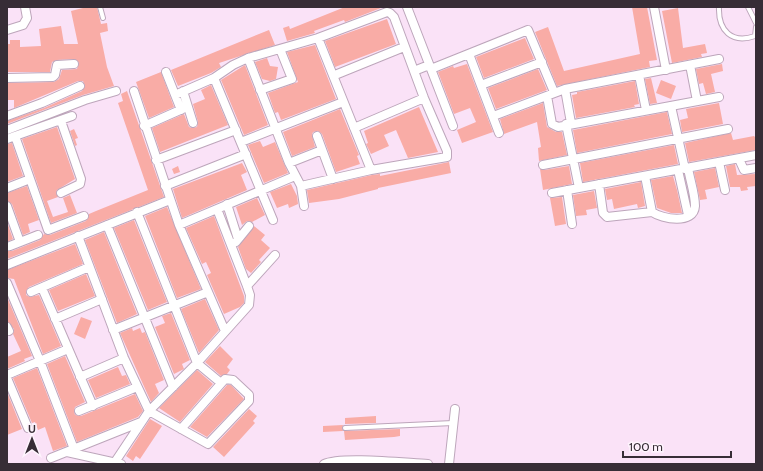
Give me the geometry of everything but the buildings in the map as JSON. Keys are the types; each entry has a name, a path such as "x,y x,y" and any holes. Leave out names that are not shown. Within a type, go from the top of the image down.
{"street":[{"path":"7,30 23,26 27,18 25,7"},
{"path":"407,7 454,126"},
{"path":"654,7 666,70"},
{"path":"179,93 214,78 233,65 248,58 318,38 386,12 390,13 394,17 424,98 447,152 447,157 371,170 301,186"},
{"path":"414,71 469,54 528,30 554,92"},
{"path":"318,38 371,170"},
{"path":"334,75 404,47"},
{"path":"260,90 292,79 280,49"},
{"path":"469,54 499,133"},
{"path":"248,58 289,163 301,186 304,206"},
{"path":"496,115 565,89 719,59"},
{"path":"481,85 542,62"},
{"path":"7,78 53,77 56,75 58,65 74,64"},
{"path":"690,65 697,100"},
{"path":"166,72 179,93 184,108 193,123"},
{"path":"639,75 646,110"},
{"path":"214,78 273,220"},
{"path":"7,116 80,86"},
{"path":"565,89 568,124 579,188"},
{"path":"7,130 85,100 116,91"},
{"path":"134,91 144,126 179,224 225,331"},
{"path":"546,96 552,124 555,127 719,97"},
{"path":"354,128 424,98"},
{"path":"241,142 343,102"},
{"path":"645,176 652,212 657,216 673,219 679,219 688,215 679,139 671,106"},
{"path":"144,126 184,108"},
{"path":"72,116 11,137 30,179 48,230 84,216"},
{"path":"61,121 81,179 80,184 61,193"},
{"path":"543,165 728,129"},
{"path":"156,160 236,130"},
{"path":"317,136 333,179"},
{"path":"289,163 322,150"},
{"path":"165,186 246,154"},
{"path":"552,193 756,155"},
{"path":"739,159 744,170 756,168"},
{"path":"719,162 725,190"},
{"path":"179,224 295,176"},
{"path":"7,188 30,179"},
{"path":"599,184 603,213 607,217 652,212"},
{"path":"567,190 572,224"},
{"path":"7,265 170,200"},
{"path":"227,204 238,239"},
{"path":"7,206 20,242"},
{"path":"70,450 118,463 141,422 149,411 197,363 249,304 250,295 247,286 217,209"},
{"path":"137,212 197,363 221,383"},
{"path":"107,225 144,318 174,387"},
{"path":"232,247 249,226"},
{"path":"10,246 38,235"},
{"path":"78,236 124,358 149,411 180,429 206,444 210,444 249,401 249,395 233,380 227,378 180,429"},
{"path":"247,286 274,255"},
{"path":"31,292 89,267"},
{"path":"7,283 40,361 70,450"},
{"path":"42,288 92,406"},
{"path":"113,330 208,292"},
{"path":"55,319 102,299"},
{"path":"7,375 68,349"},
{"path":"80,377 124,358"},
{"path":"7,378 28,428"},
{"path":"79,411 137,387"},
{"path":"449,464 455,409"},
{"path":"51,458 141,422"},
{"path":"324,464 331,462 372,461 428,464"}],"lane":[{"path":"100,7 103,18"},
{"path":"719,7 722,26 731,37 744,40 755,36 756,27"},
{"path":"748,7 756,23"},
{"path":"345,428 453,423"}]}
